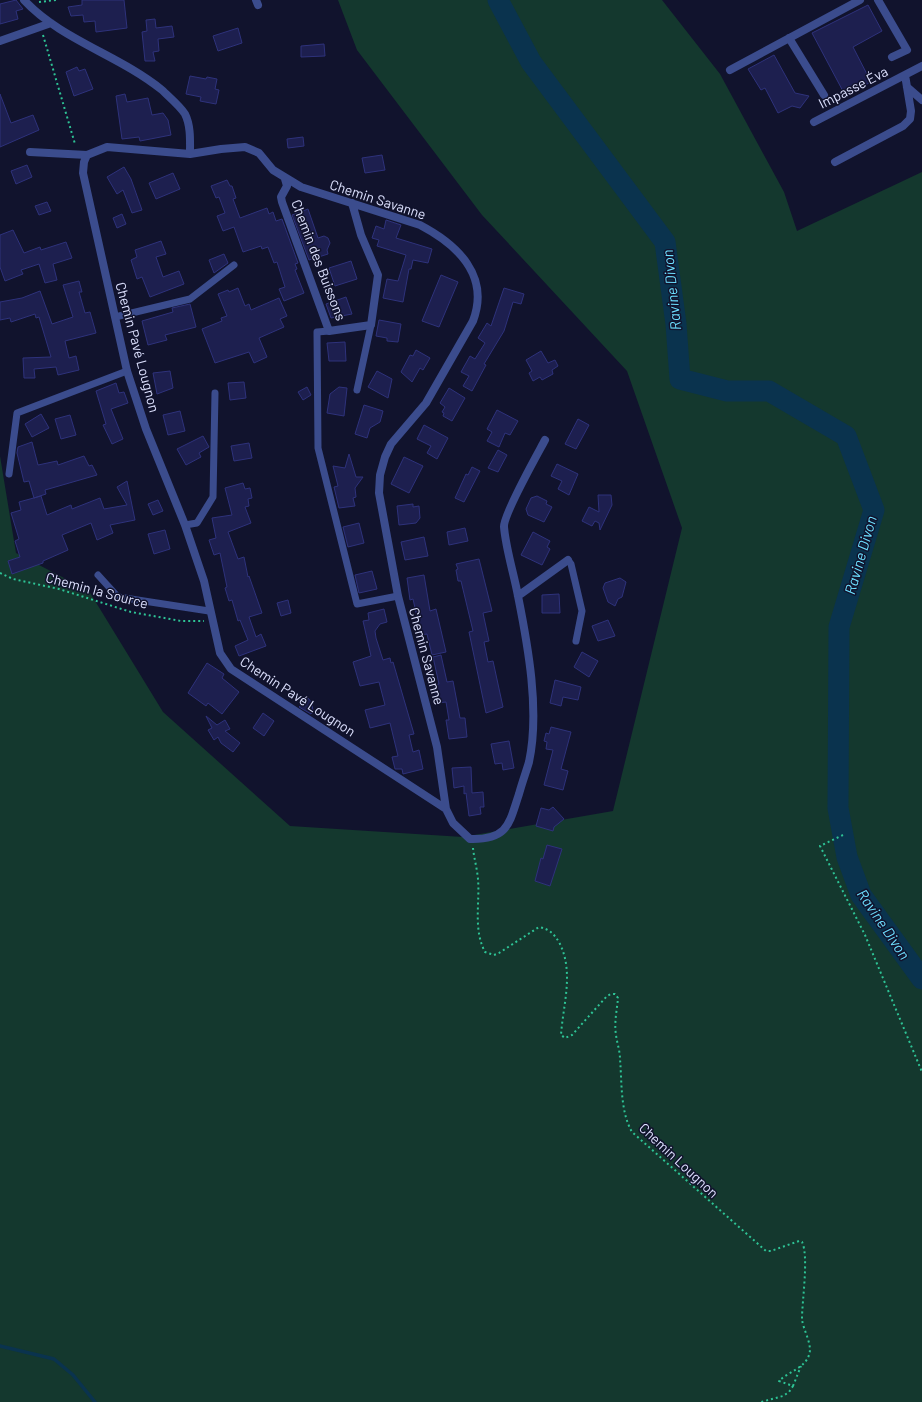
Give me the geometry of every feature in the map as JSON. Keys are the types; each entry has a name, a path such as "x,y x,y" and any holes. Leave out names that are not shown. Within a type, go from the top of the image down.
{"street":[{"path":"24,0 36,13 51,23 120,61 148,79 169,96 185,115 190,135 190,154 107,147 87,155 30,152"},
{"path":"730,70 860,0"},
{"path":"878,0 907,50 892,57"},
{"path":"0,41 51,23"},
{"path":"790,38 824,95"},
{"name":"Impasse Éva","path":"814,122 922,66"},
{"name":"Impasse Éva","path":"835,162 903,126 910,119 911,111 905,75"},
{"path":"907,86 922,100"},
{"name":"Chemin Savanne","path":"190,154 245,147 259,153 273,170 285,179 301,187 420,225 439,235 454,248 474,275 478,295 478,307 473,321 426,403 391,444 385,457 380,475 379,493 398,596 437,747 446,808 453,823 460,832 472,839"},
{"name":"Chemin Pavé Lougnon","path":"87,155 84,162 85,185 127,371 146,429 185,525 204,581 209,611 220,653 231,669 446,808"},
{"name":"Chemin des Buissons","path":"285,179 287,186 281,197 282,202 330,331 371,325"},
{"path":"352,203 361,235 378,275 371,325"},
{"path":"472,839 486,839 497,835 509,825 529,762 532,703 530,668 504,526 514,501 545,440"},
{"path":"518,596 568,560"}],"lane":[{"path":"115,316 190,299 234,265"},
{"path":"357,390 371,325"},
{"path":"330,331 316,332 318,448 356,604 398,596"},
{"path":"9,474 17,413 127,371"},
{"path":"185,525 197,523 214,497 215,393"},
{"path":"568,560 571,564 582,611 576,640"},
{"path":"98,575 118,597 209,611"}],"path":[{"path":"40,26 77,154"},
{"name":"Chemin la Source","path":"0,573 12,579 59,589 130,612 181,621 205,621 213,624"},
{"path":"843,835 820,846 865,935 922,1072"},
{"name":"Chemin Lougnon","path":"472,839 478,880 477,917 485,952 494,955 499,953 539,927 553,933 564,953 568,976 561,1036 565,1038 572,1035 607,996 615,994 618,998 616,1035 621,1060 626,1112 632,1132 766,1251 802,1242 805,1262 803,1323 810,1351 809,1356 802,1365"},
{"path":"794,1386 779,1381 802,1365"},
{"path":"761,1402 783,1396 789,1392 794,1386 802,1365"}],"green space":[{"path":"338,0 662,0 720,74 784,192 797,231 922,172 922,1402 0,1402 0,456 16,553 89,591 163,712 290,826 463,837 613,811 682,528 627,371 482,215 357,50"}],"building":[{"path":"16,0 23,9 16,11 18,19 0,24 0,4"},
{"path":"82,0 124,0 127,28 96,32 95,21 84,22 83,15 71,16 68,7 82,5"},
{"path":"868,5 882,31 853,47 871,82 845,95 812,33"},
{"path":"155,19 156,28 172,26 174,37 158,39 159,51 153,52 155,61 145,61 142,32 147,31 146,20"},
{"path":"238,28 242,43 218,51 213,36"},
{"path":"324,44 325,56 301,57 301,46"},
{"path":"774,55 795,93 809,96 800,108 792,106 778,113 765,88 761,90 748,69"},
{"path":"77,67 79,71 85,69 93,89 74,96 66,72"},
{"path":"190,76 206,79 207,77 217,79 215,89 219,90 216,104 200,101 201,97 186,94"},
{"path":"0,94 11,123 33,115 39,130 0,147"},
{"path":"125,94 127,102 148,98 152,115 163,113 168,120 171,135 140,141 139,137 122,139 116,96"},
{"path":"303,137 304,146 288,148 287,139"},
{"path":"382,155 385,170 365,173 362,158"},
{"path":"27,165 32,177 16,184 11,171"},
{"path":"124,167 131,179 142,210 132,213 123,190 117,194 107,177"},
{"path":"173,173 180,189 156,199 149,183"},
{"path":"227,180 230,186 232,186 236,198 233,199 240,218 267,208 269,214 273,212 276,221 282,219 298,263 295,264 297,269 295,270 304,293 284,301 279,289 285,287 277,262 274,263 268,247 262,249 261,246 243,252 234,227 223,231 217,216 225,213 219,197 216,198 211,186"},
{"path":"47,202 51,211 39,215 35,206"},
{"path":"308,209 318,238 324,236 328,238 330,243 327,250 328,254 309,260 292,215"},
{"path":"122,214 126,224 117,228 113,218"},
{"path":"386,220 401,225 396,238 432,249 428,263 413,260 411,269 409,269 403,302 383,298 387,279 398,281 406,255 377,246 379,240 372,238 376,226 384,229"},
{"path":"13,230 24,253 40,247 41,250 66,242 72,258 53,264 57,280 45,283 39,264 21,270 23,274 5,281 0,267 0,235"},
{"path":"161,241 166,254 156,257 163,277 179,271 184,284 150,297 142,277 137,279 131,260 137,257 135,250"},
{"path":"224,254 228,263 214,273 209,260"},
{"path":"351,261 357,279 335,286 329,268"},
{"path":"441,275 458,282 439,327 422,321"},
{"path":"79,281 82,292 79,292 85,313 90,312 96,333 65,341 69,358 76,356 79,370 58,375 56,367 34,369 35,378 24,378 23,358 51,357 39,317 36,318 35,314 11,322 10,318 0,320 0,302 22,298 40,291 52,324 73,317 63,285"},
{"path":"238,288 245,306 249,304 251,310 279,298 287,316 280,319 284,327 259,338 267,357 254,363 249,352 215,363 202,329 222,321 221,318 227,316 218,294 228,290 229,292"},
{"path":"504,288 524,294 521,304 513,302 504,331 484,364 486,365 472,391 463,386 469,376 461,372 470,356 475,359 485,343 478,338 487,323 491,326"},
{"path":"346,297 352,314 331,318 326,304"},
{"path":"190,304 196,327 165,335 167,340 148,345 142,321 173,312 172,308"},
{"path":"379,320 401,324 398,342 387,341 387,338 376,336"},
{"path":"345,342 346,361 329,361 327,343"},
{"path":"416,350 430,358 423,370 420,368 412,382 401,372 410,355 413,356"},
{"path":"541,351 548,363 555,360 558,366 552,370 553,374 542,380 540,377 533,381 529,373 532,371 526,360"},
{"path":"170,371 173,388 157,394 153,373"},
{"path":"377,371 392,379 388,398 368,387"},
{"path":"244,382 246,398 230,400 228,383"},
{"path":"116,383 119,393 124,392 128,403 111,409 123,439 112,444 103,425 106,424 96,391"},
{"path":"307,387 311,395 303,400 298,392"},
{"path":"339,387 347,388 344,416 327,413 330,394"},
{"path":"449,388 465,398 452,421 443,416 444,413 442,412 445,407 440,403"},
{"path":"364,405 383,411 380,422 370,428 367,438 355,434"},
{"path":"497,410 518,421 510,435 505,433 499,447 487,441 492,432 487,429"},
{"path":"180,411 185,431 168,435 163,415"},
{"path":"41,414 49,428 32,437 25,424"},
{"path":"70,415 76,435 61,439 55,419"},
{"path":"578,419 589,425 576,449 565,444"},
{"path":"424,425 448,438 437,459 427,453 431,446 417,439"},
{"path":"203,436 209,447 199,453 201,457 186,465 177,449"},
{"path":"32,442 38,465 57,461 58,465 84,456 89,466 92,465 97,475 45,490 46,494 34,498 29,481 24,482 17,453 18,447"},
{"path":"249,443 252,458 234,461 231,446"},
{"path":"498,450 507,455 498,472 488,468"},
{"path":"349,454 356,477 363,477 355,488 356,497 353,498 355,506 339,508 334,487 338,486 333,466 345,468"},
{"path":"404,457 423,466 409,493 391,484"},
{"path":"557,464 578,474 569,495 558,489 562,481 551,476"},
{"path":"472,467 480,471 464,502 455,498 466,474 468,475"},
{"path":"127,481 135,520 110,525 113,533 97,540 91,523 62,535 68,550 43,561 43,563 12,574 8,561 20,557 15,541 19,539 11,513 21,510 19,502 41,496 47,515 71,505 72,509 100,498 104,509 127,505 117,487"},
{"path":"243,483 245,489 250,488 252,498 248,499 249,506 245,507 251,523 228,532 238,559 244,557 248,577 249,576 262,613 249,617 256,637 261,634 266,646 239,656 235,646 248,640 240,620 238,621 232,600 229,601 225,588 227,587 220,553 214,555 209,540 216,538 212,518 232,515 225,488"},
{"path":"598,495 611,495 612,505 600,530 599,523 595,521 592,526 582,521 589,507 599,512"},
{"path":"537,496 547,501 546,504 552,507 544,522 528,515 526,509 531,498"},
{"path":"158,500 163,511 153,515 148,504"},
{"path":"413,504 413,507 419,506 420,518 416,523 399,525 397,506"},
{"path":"359,523 364,543 348,547 343,527"},
{"path":"465,528 468,541 449,545 447,532"},
{"path":"165,530 170,549 154,554 148,534"},
{"path":"533,532 550,541 547,547 550,549 542,565 521,555"},
{"path":"424,537 428,556 405,560 401,542"},
{"path":"479,559 492,611 483,613 489,641 484,642 488,662 493,661 503,707 486,713 469,632 473,631 461,581 458,581 456,570 458,569 456,564"},
{"path":"372,571 377,589 359,593 355,575"},
{"path":"424,575 430,611 436,609 446,652 432,655 427,634 421,635 413,599 410,600 407,578"},
{"path":"620,578 626,582 622,597 618,599 615,606 608,602 603,588 605,583"},
{"path":"559,594 560,613 542,613 542,595"},
{"path":"288,600 291,613 281,616 277,603"},
{"path":"384,609 387,622 380,624 375,631 376,638 383,660 390,658 391,663 393,662 414,734 409,735 413,752 419,750 423,769 403,774 402,769 395,769 392,757 398,756 390,723 370,728 365,710 385,705 379,682 360,686 353,662 371,656 363,621 369,620 368,613"},
{"path":"608,620 615,636 598,641 592,626"},
{"path":"582,652 598,661 589,677 574,667"},
{"path":"441,655 447,682 453,681 460,718 465,718 467,737 449,739 446,720 449,720 446,702 437,703 434,685 439,684 433,657"},
{"path":"207,663 224,674 222,678 239,692 222,714 208,703 206,706 188,693"},
{"path":"555,680 581,687 578,700 563,697 561,706 550,703"},
{"path":"308,698 312,703 313,712 311,714 299,707"},
{"path":"263,713 274,721 264,736 253,728"},
{"path":"206,716 217,725 225,720 230,729 225,731 240,743 233,752 221,743 218,737 214,740 208,730 212,728"},
{"path":"551,727 571,732 561,769 568,771 563,790 544,785 553,750 546,749 547,742 544,741 546,733 549,734"},
{"path":"509,741 514,768 503,770 502,763 495,764 491,744"},
{"path":"471,767 472,793 483,792 484,807 480,807 481,814 469,816 466,793 464,794 464,786 454,788 452,768"},
{"path":"553,807 564,819 554,827 553,831 536,826 541,808 549,810"},
{"path":"547,845 562,849 550,886 535,881 541,858 543,859"}],"waterway":[{"name":"Ravine Divon","path":"498,0 531,62 665,242 676,324 680,379 727,391 769,391 846,436 874,510 839,627 838,808 847,857 861,895 922,979"},
{"path":"0,1346 54,1359 73,1375 95,1402"}]}
